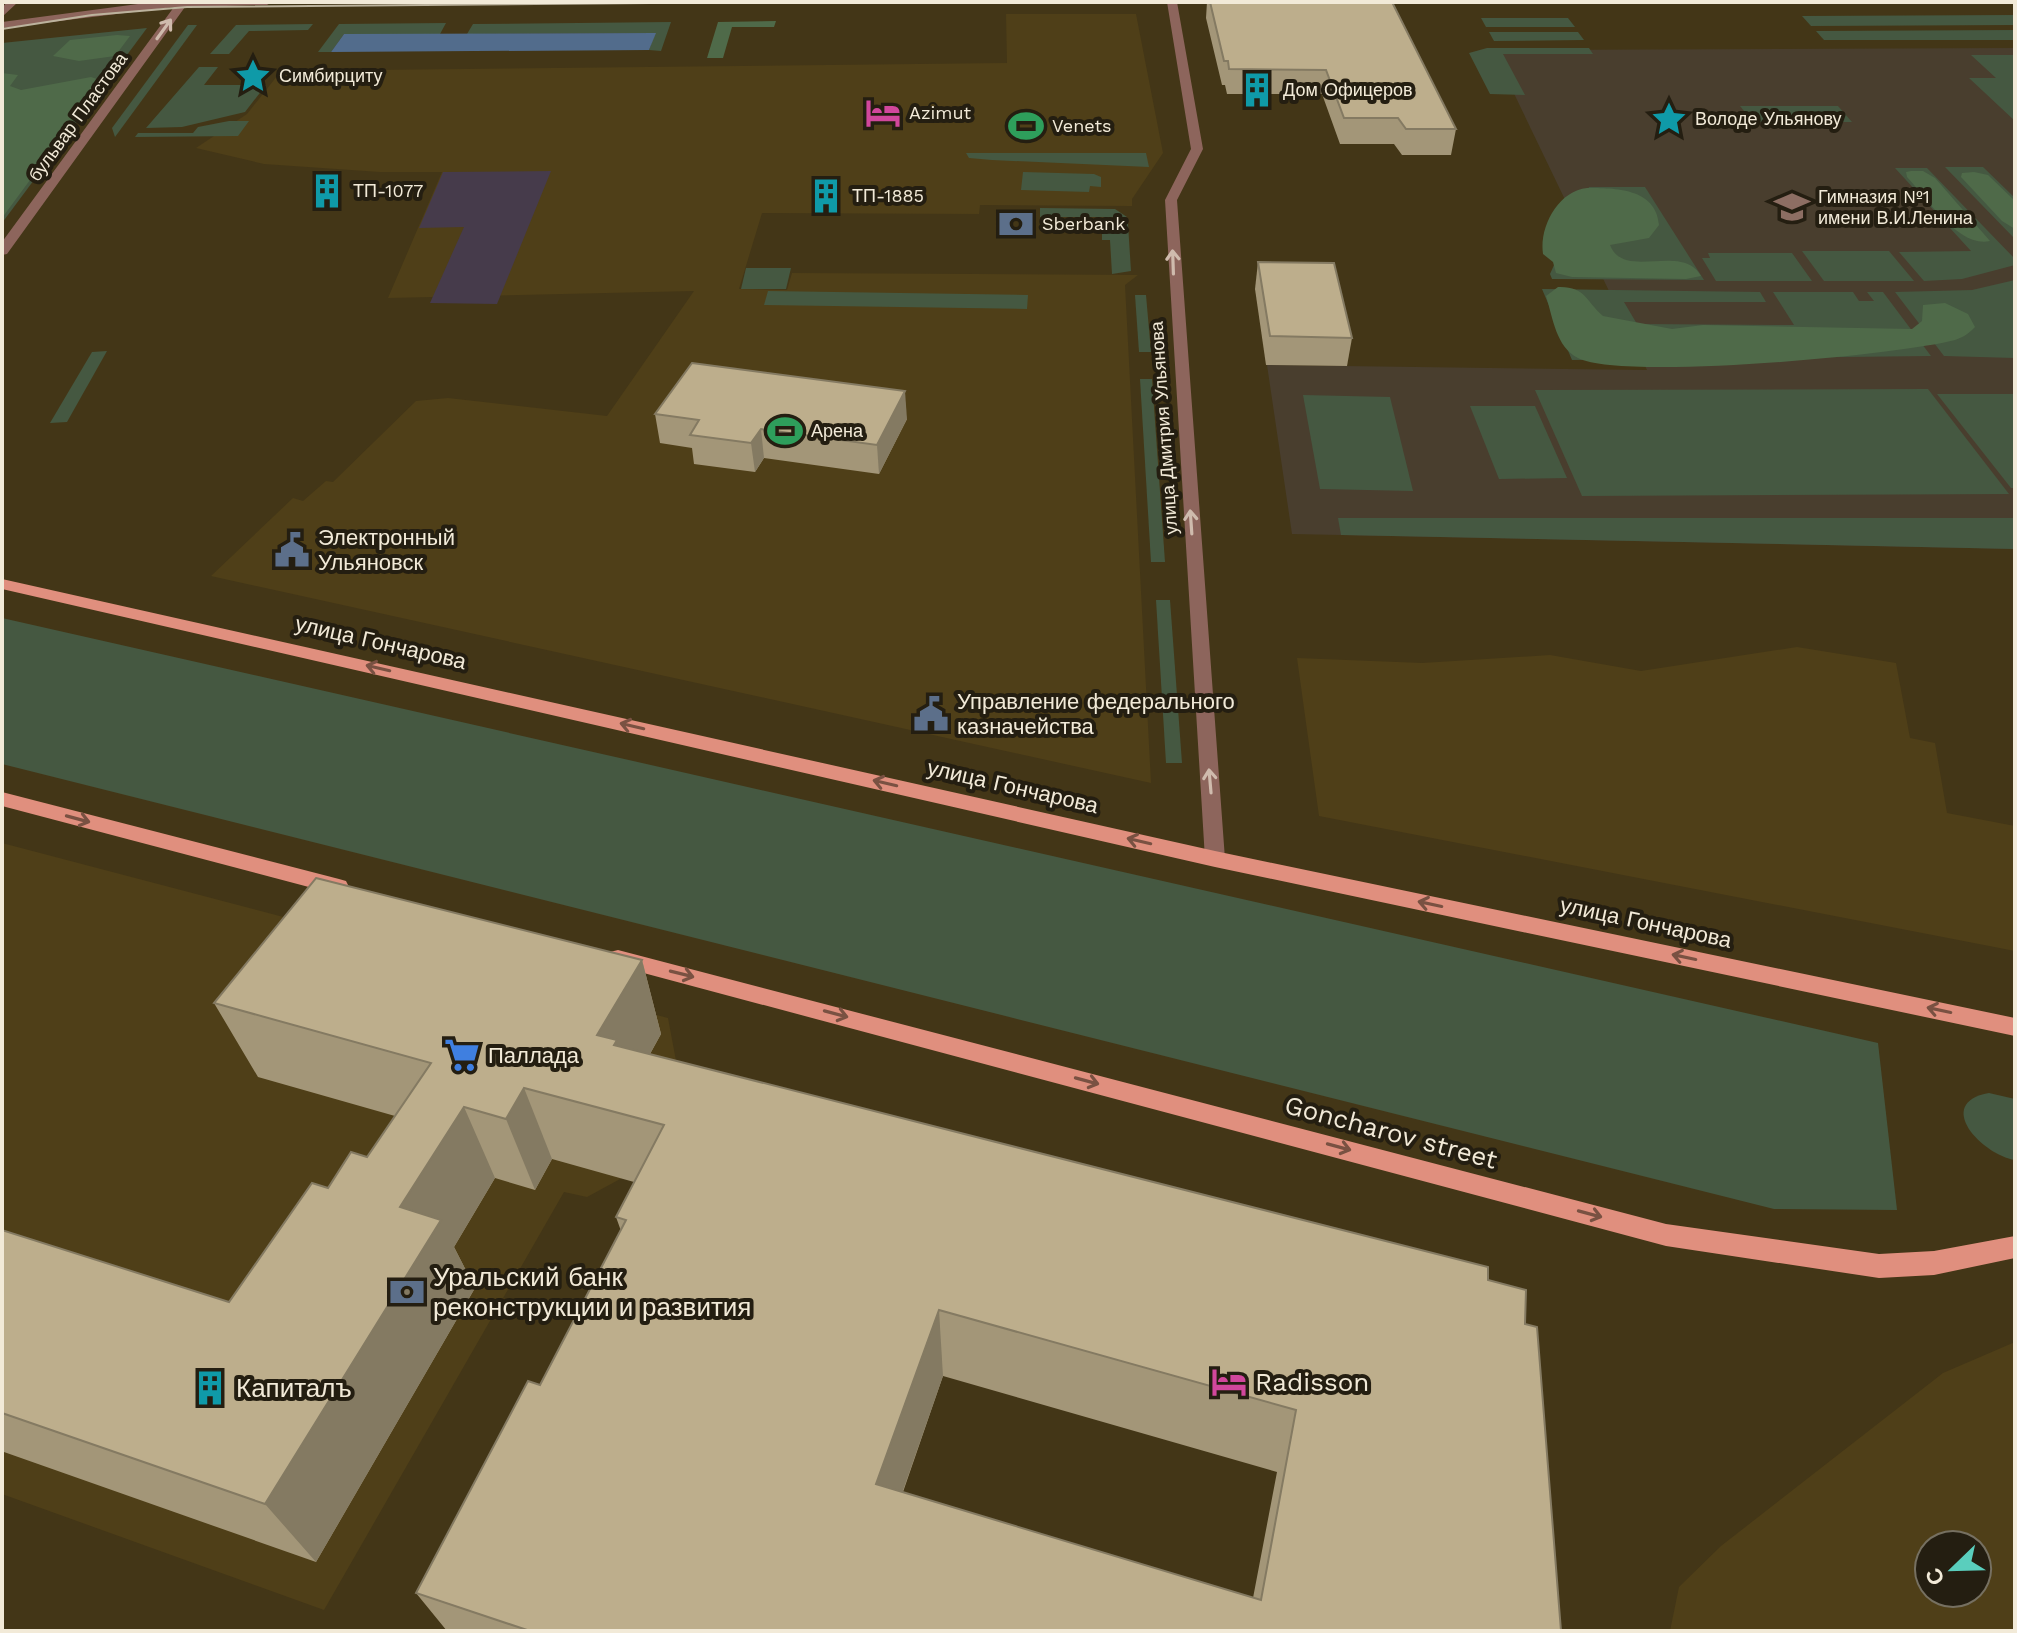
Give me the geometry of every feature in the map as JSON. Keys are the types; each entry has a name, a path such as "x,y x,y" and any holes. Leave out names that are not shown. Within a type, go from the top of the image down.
{"main road":[{"name":"улица Гончарова","path":"2,584 1215,859 2015,1027"},
{"path":"2,799 364,893"},
{"path":"593,951 1666,1235 1879,1266 1934,1263 2015,1247"}],"street":[{"path":"2,14 13,2"},
{"path":"2,25 123,8 267,2"},
{"name":"улица Дмитрия Ульянова","path":"1172,2 1197,149 1171,200 1215,859"},
{"name":"бульвар Пластова","path":"2,251 182,4"}],"shaded area":[{"path":"1006,14 1136,14 1163,153 1132,199 1132,206 980,205 979,214 762,213 739,289 787,290 792,273 1138,275 1125,285 1151,783 211,576 293,498 303,501 326,481 333,482 416,401 448,398 607,416 694,291 388,298 442,172 380,172 264,164 196,148 247,114 281,71 1007,63"},
{"name":"Гимназия №1 имени В.И.Ленина","path":"2015,48 2015,549 1292,534 1267,365 1647,370 1493,50"},
{"path":"551,171 497,304 430,303 464,227 419,228 443,172"},
{"path":"1797,647 1896,663 1910,738 1935,743 1947,813 2015,826 2015,951 1319,816 1297,658 1422,663 1550,655 1641,671"},
{"path":"2,843 668,1018 680,1082 633,1172 587,1197 564,1192 324,1610 2,1494"},
{"path":"2015,1342 2015,1631 1670,1631 1679,1587 1721,1546 1943,1373"}],"green space":[{"path":"2015,15 2015,25 1811,26 1802,16"},
{"path":"1481,18 1568,18 1575,27 1486,27"},
{"path":"776,21 774,27 732,27 723,58 707,58 718,22"},
{"path":"671,22 661,51 649,50 655,33 467,34 473,24"},
{"path":"446,23 440,34 344,34 331,52 318,52 339,24"},
{"path":"313,24 308,30 249,31 229,54 210,54 236,25"},
{"path":"188,25 197,25 115,137 112,128"},
{"path":"147,28 2,223 2,43"},
{"path":"2015,30 2015,40 1824,40 1816,31"},
{"path":"1489,32 1578,32 1584,40 1494,41"},
{"path":"130,36 115,56 79,61 53,56 70,40"},
{"path":"1487,48 1589,48 1593,54 1503,54 1525,95 1490,94 1469,53"},
{"path":"1971,55 2015,55 2015,121 1969,78 1996,78"},
{"path":"199,67 218,67 204,85 266,85 245,112 182,127 146,128"},
{"path":"2,73 18,75 10,86 21,90 91,77 103,81 2,218"},
{"path":"1740,106 1838,106 1852,122 1753,122"},
{"path":"249,121 238,136 135,137 138,133 193,133 198,127"},
{"path":"966,153 1146,153 1149,167 992,160 969,158"},
{"path":"1945,167 1983,167 2015,198 2015,239"},
{"path":"1895,168 1927,168 2015,259 2015,265 1962,279 1924,281 1899,252 1971,251"},
{"path":"1923,171 1935,178 1990,241 1966,237 1944,220 1907,177 1906,172"},
{"path":"1023,172 1094,174 1101,177 1101,187 1090,186 1089,192 1021,190"},
{"path":"1962,173 1988,175 2015,201 2015,229 2002,221 1961,177"},
{"path":"1589,187 1645,187 1704,280 1552,279 1550,274"},
{"path":"1587,188 1632,193 1642,197 1656,213 1659,225 1649,238 1610,245 1617,255 1640,262 1681,262 1692,266 1701,276 1686,279 1572,277 1556,273 1553,262 1543,254 1548,222 1567,196"},
{"path":"1040,208 1115,209 1127,217 1040,217"},
{"path":"1102,224 1128,224 1131,271 1112,274 1110,240 1102,240"},
{"path":"1802,251 1889,251 1914,281 1824,281"},
{"path":"1708,253 1792,253 1812,281 1716,281 1702,258 1710,258"},
{"path":"746,268 791,268 786,289 741,289"},
{"path":"2015,280 2015,358 1944,356 1895,292 1972,290"},
{"path":"1558,287 1580,292 1603,316 1672,329 1703,325 1912,329 1922,321 1923,305 1945,303 1968,314 1975,327 1955,340 1823,358 1702,366 1605,364 1578,358 1560,339 1546,296"},
{"path":"1542,289 1760,292 1766,302 1624,302 1637,324 1794,325 1773,292 1853,292 1859,301 1874,301 1867,292 1883,292 1931,356 1572,360"},
{"path":"768,291 1028,295 1027,309 764,305"},
{"path":"1135,295 1146,295 1151,352 1139,352"},
{"path":"107,351 67,422 50,423 92,352"},
{"path":"1140,379 1152,379 1165,562 1151,562"},
{"path":"1928,389 2009,494 1582,496 1535,390"},
{"path":"1937,394 2015,394 2015,488 2011,488"},
{"path":"1303,395 1390,397 1413,491 1320,489"},
{"path":"1470,406 1535,406 1567,478 1499,479"},
{"path":"1338,518 2015,518 2015,549 1341,535"},
{"path":"1156,600 1170,600 1182,763 1166,763"},
{"path":"2,618 1878,1043 1897,1210 1774,1209 2,764"},
{"path":"1989,1093 2015,1099 2015,1160 1989,1149 1969,1128 1964,1117 1965,1107 1973,1099"}],"water":[{"path":"656,33 649,50 331,52 344,34"}],"building":[{"path":"1210,2 1392,2 1456,129 1406,129 1398,118 1344,118 1326,70 1229,69 1228,61 1224,61"},
{"path":"1258,262 1334,263 1352,338 1270,336"},
{"path":"692,363 905,391 877,445 761,429 751,443 690,435 699,420 655,414"},
{"path":"316,878 642,960 597,1035 617,1040 614,1045 1488,1267 1488,1280 1526,1290 1525,1324 1537,1327 1561,1631 530,1631 416,1593 528,1381 540,1385 626,1220 616,1217 664,1125 524,1088 506,1119 464,1107 400,1207 441,1220 265,1504 2,1413 2,1230 229,1302 312,1183 328,1188 351,1152 367,1157 431,1063 214,1003","holes":["939,1310 1296,1410 1261,1600 876,1484"]}],"tram line":[{"path":"2,29 92,15 187,7 769,2"}],"place":[{"name":"Симбирциту","path":"253,76"},
{"name":"Дом Офицеров","path":"1257,90"},
{"name":"Azimut","path":"883,113"},
{"name":"Володе Ульянову","path":"1669,119"},
{"name":"Venets","path":"1026,126"},
{"name":"ТП-1077","path":"327,191"},
{"name":"ТП-1885","path":"826,196"},
{"name":"Гимназия №1 имени В.И.Ленина","path":"1792,207"},
{"name":"Sberbank","path":"1016,224"},
{"name":"Арена","path":"785,431"},
{"name":"Электронный Ульяновск","path":"292,550"},
{"name":"Управление федерального казначейства","path":"931,714"},
{"name":"Паллада","path":"462,1055"},
{"name":"Уральский банк реконструкции и развития","path":"407,1292"},
{"name":"Radisson","path":"1229,1382"},
{"name":"Капиталъ","path":"210,1388"}]}
